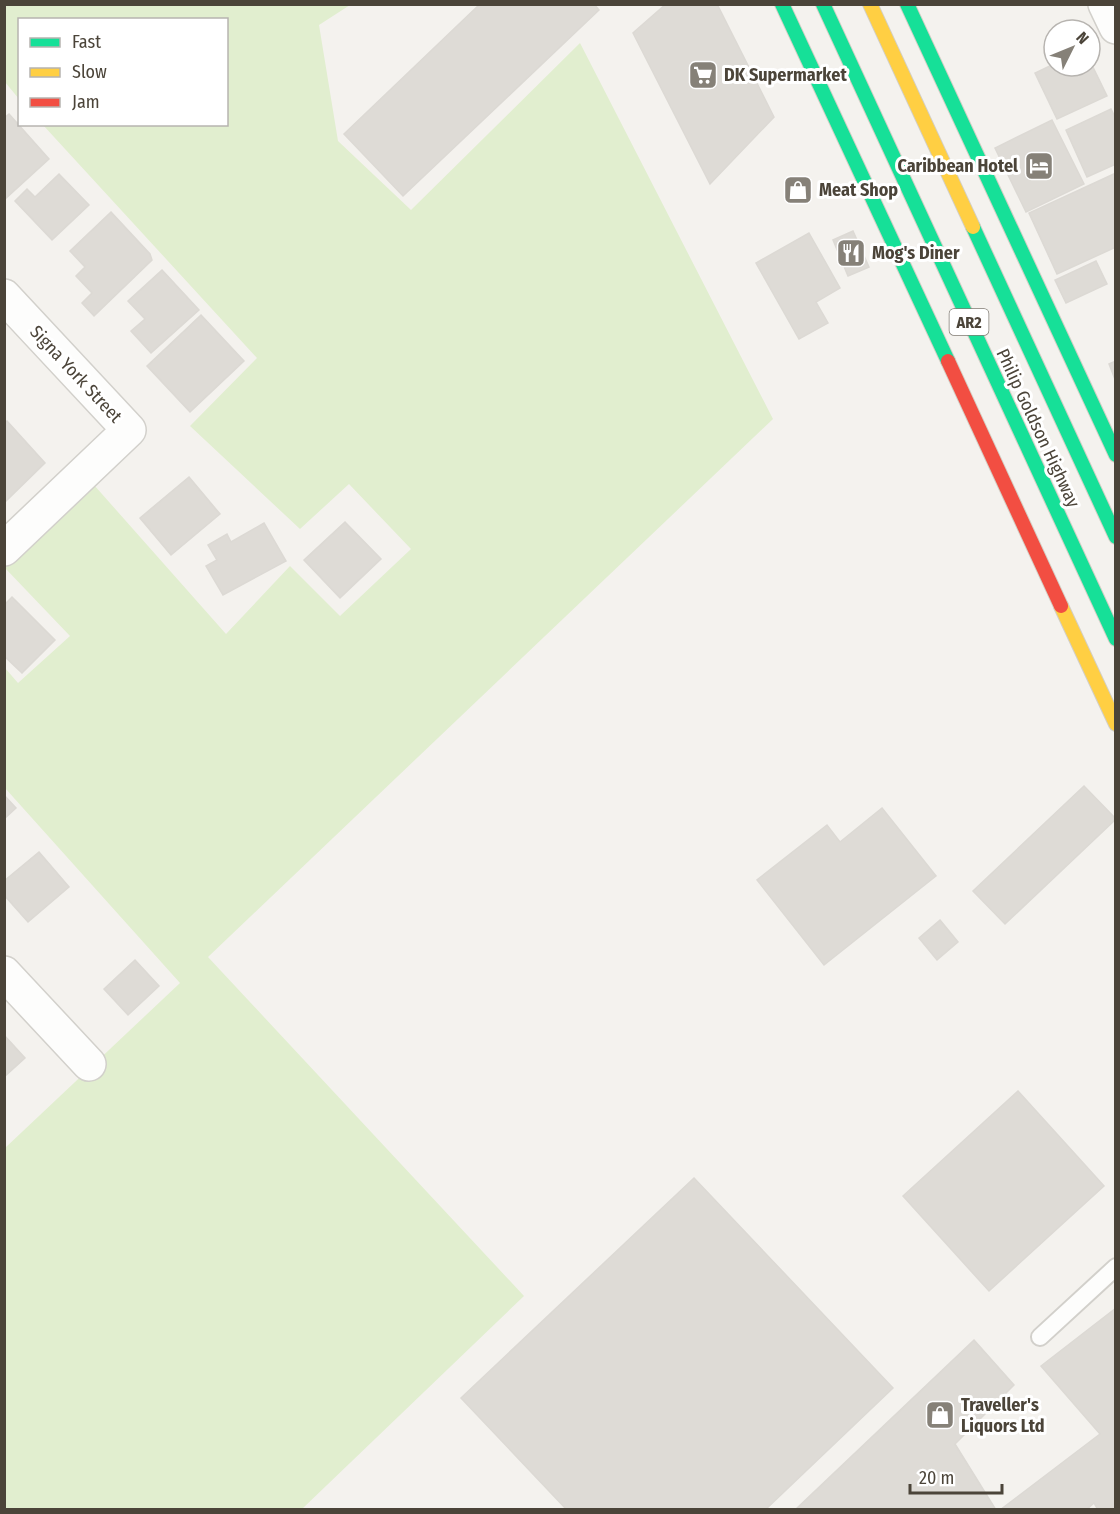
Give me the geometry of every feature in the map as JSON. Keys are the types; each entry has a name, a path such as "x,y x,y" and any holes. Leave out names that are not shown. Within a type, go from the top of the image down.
{"street":[{"path":"782,4 1116,724"},
{"name":"Philip Goldson Highway","path":"823,4 1116,639"},
{"name":"Philip Goldson Highway","path":"870,4 1116,537"},
{"path":"907,4 1116,455"},
{"path":"1105,4 1116,27"},
{"name":"Signa York Street","path":"4,296 129,430 4,549"},
{"path":"4,972 89,1064"}],"lane":[{"path":"1040,1337 1116,1267"}],"green space":[{"path":"5,5 350,5 319,25 338,141 411,210 580,43 773,419 208,957 524,1296 302,1509 5,1509 5,1148 180,983 5,788 5,668 18,683 70,636 5,568 94,485 226,634 290,566 340,616 411,549 349,484 300,529 190,426 257,358 44,126 228,126 228,18 18,18 18,98 5,82"}],"building":[{"path":"480,4 594,4 599,10 403,196 344,134"},
{"name":"DK Supermarket","path":"666,4 717,4 774,117 710,184 633,33"},
{"path":"1042,70 1042,78 1098,78 1107,96 1057,119 1035,73"},
{"path":"1111,109 1116,119 1116,164 1087,177 1066,130"},
{"path":"9,114 49,159 5,199 4,118"},
{"name":"Caribbean Hotel","path":"1052,120 1084,184 1026,212 995,148"},
{"path":"1116,173 1116,247 1057,274 1029,213"},
{"path":"59,174 89,205 52,240 15,201 27,189 35,197"},
{"path":"111,212 150,254 152,260 94,316 82,303 92,293 76,276 85,267 70,251"},
{"name":"Mog's Diner","path":"853,231 869,267 848,276 833,240"},
{"path":"809,233 840,288 816,302 828,323 799,339 756,263"},
{"path":"1096,261 1107,284 1066,303 1055,280"},
{"path":"162,270 199,310 151,353 131,331 145,319 128,301"},
{"path":"201,315 244,361 190,412 147,366"},
{"path":"1116,361 1116,382 1109,364"},
{"path":"7,421 45,463 5,502 4,423"},
{"path":"189,477 220,514 171,555 140,518"},
{"path":"345,522 381,559 340,598 304,560"},
{"path":"264,523 286,561 223,595 206,566 217,560 208,545 227,534 231,542"},
{"path":"12,597 55,640 22,673 4,656 4,605"},
{"path":"1084,786 1116,819 1005,924 973,891"},
{"path":"4,795 16,808 4,819"},
{"path":"882,808 936,876 824,965 757,880 827,825 840,842"},
{"path":"39,852 69,887 28,922 4,895 4,881"},
{"path":"940,920 958,942 937,960 919,938"},
{"path":"135,960 159,986 128,1015 104,989"},
{"path":"4,1035 25,1058 4,1077"},
{"path":"1018,1091 1104,1186 989,1291 903,1196"},
{"path":"694,1178 893,1388 765,1510 567,1510 461,1398"},
{"name":"Traveller's Liquors Ltd","path":"1116,1308 1116,1510 1098,1510 1094,1503 1086,1510 1000,1510 1100,1434 1041,1366"},
{"name":"Traveller's Liquors Ltd","path":"974,1340 1014,1385 955,1444 996,1510 795,1510"}],"traffic: fast":[{"path":"782,4 948,361"},
{"path":"823,4 1116,639"},
{"path":"907,4 1116,455"},
{"path":"973,227 1116,537"}],"traffic: slow":[{"path":"870,4 973,227"},
{"path":"1061,606 1116,724"}],"traffic: jam":[{"path":"948,361 1061,606"}],"place":[{"name":"DK Supermarket","path":"703,75"},
{"name":"Caribbean Hotel","path":"1039,166"},
{"name":"Meat Shop","path":"798,190"},
{"name":"Mog's Diner","path":"851,253"},
{"name":"Traveller's Liquors Ltd","path":"940,1415"}]}
